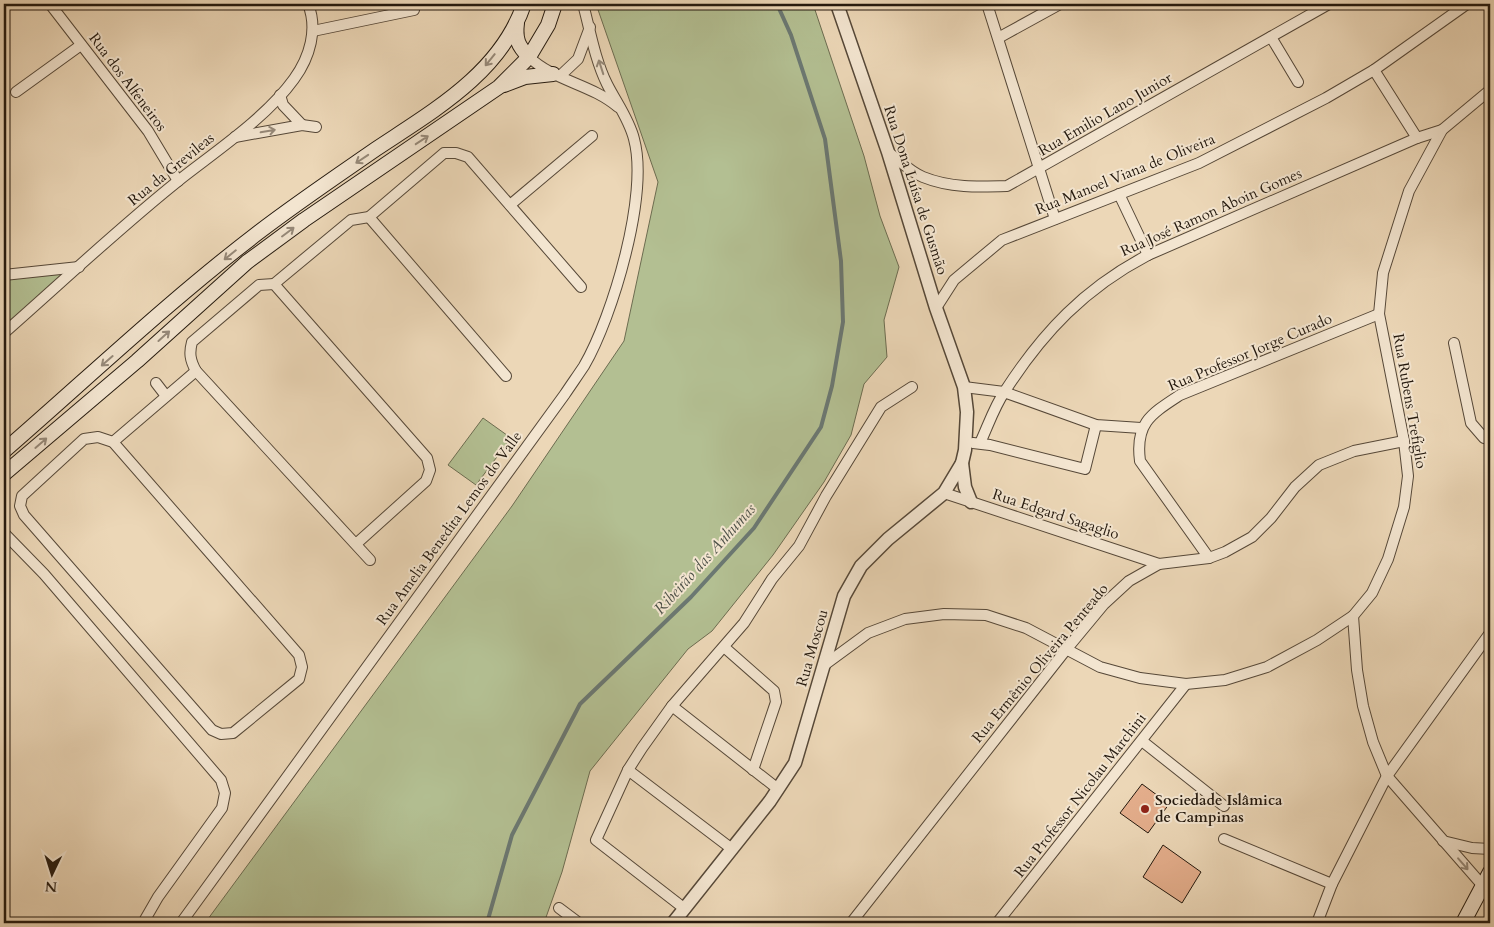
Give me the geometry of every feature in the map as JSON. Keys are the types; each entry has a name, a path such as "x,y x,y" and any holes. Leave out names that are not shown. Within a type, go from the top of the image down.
{"main road":[{"path":"4,451 199,280 258,232 448,100 478,74 505,42 524,4"},
{"path":"4,474 247,262 304,220 499,87 529,57 548,25 555,4"},
{"path":"517,20 515,34 517,43 529,57"},
{"path":"499,87 525,77 556,75"},
{"path":"1463,923 1490,872"}],"street":[{"name":"Rua dos Alfeneiros","path":"50,4 148,131 178,181"},
{"name":"Rua da Grevileas","path":"4,333 178,181 234,137 280,95 303,64 313,31 308,4"},
{"name":"Rua Amelia Benedita Lemos do Valle","path":"181,923 584,365 601,330 632,224 639,163 634,137 623,110 601,69 583,4"},
{"name":"Rua Dona Luísa de Gusmão","path":"837,4 888,152 936,308 964,386"},
{"path":"987,4 1000,37 1055,219"},
{"path":"1000,37 1060,4"},
{"name":"Rua Emilio Lano Junior","path":"888,152 921,176 946,184 972,187 1007,186 1329,4"},
{"name":"Rua Manoel Viana de Oliveira","path":"936,308 954,280 1002,240 1199,162 1326,98 1374,70 1467,4"},
{"path":"313,31 414,10"},
{"path":"556,75 578,59 590,27"},
{"path":"1271,37 1298,82"},
{"path":"16,92 81,45"},
{"path":"529,57 539,66 556,75 587,86 623,110"},
{"path":"1374,70 1417,138"},
{"name":"Rua Rubens Trefíglio","path":"823,666 868,634 905,619 944,614 986,615 1026,628 1065,651 1100,667 1140,678 1186,684 1225,680 1267,667 1317,640 1354,616 1372,593 1388,559 1404,507 1408,476 1404,441 1379,314 1384,273 1409,191 1442,130 1490,90"},
{"path":"280,95 286,110 302,125"},
{"path":"234,137 302,125 316,127"},
{"name":"Rua José Ramon Aboin Gomes","path":"1096,425 1085,469 976,443 1004,392 1049,331 1076,303 1116,272 1148,255 1417,138 1442,130"},
{"path":"510,205 592,136"},
{"path":"370,560 196,371 190,362 189,350 192,342 259,285 274,284 351,220 369,217 444,153 456,153 468,157 581,287"},
{"path":"1119,194 1148,255"},
{"path":"369,217 506,376"},
{"path":"4,275 78,267"},
{"path":"274,284 427,458 430,470 426,481 356,544"},
{"name":"Rua Professor Jorge Curado","path":"1141,428 1164,406 1180,395 1379,314"},
{"path":"1454,344 1471,423 1484,438 1490,439"},
{"path":"113,442 196,371"},
{"path":"156,383 166,396"},
{"path":"964,386 1004,392 1095,422 1096,425 1141,428 1138,446 1140,461 1209,558"},
{"name":"Rua Moscou","path":"673,923 778,789 795,763 844,596 861,566 888,539 944,492 962,463 965,450 967,412 964,386"},
{"path":"684,909 596,840 628,770 672,706 744,623 772,579 799,546 826,496 881,407 912,387"},
{"path":"98,437 113,442 299,655 302,667 299,678 233,733 222,734 212,730 24,515 20,506 22,496 84,439 98,437"},
{"name":"Rua Ermênio Oliveira Penteado","path":"851,923 1065,651 1104,604 1129,582 1159,564 1209,558 1252,538 1294,487 1319,465 1354,451 1404,441"},
{"path":"962,463 965,487 971,502"},
{"name":"Rua Edgard Sagaglio","path":"944,492 1159,564"},
{"path":"4,532 64,597 222,780 225,793 222,808 158,896 143,923"},
{"path":"1354,616 1357,670 1363,706 1373,742 1387,776 1483,886"},
{"path":"1317,923 1332,884 1387,776 1490,633"},
{"path":"724,647 774,692 776,702 753,770"},
{"name":"Rua Professor Nicolau Marchini","path":"997,923 1186,684"},
{"path":"672,706 778,789"},
{"path":"1142,741 1224,806"},
{"path":"628,770 732,849"},
{"path":"1224,839 1332,884"},
{"path":"1444,841 1472,848 1490,849"},
{"path":"559,908 579,923"}],"green space":[{"path":"596,4 813,4 864,156 880,216 899,267 884,320 887,357 864,384 851,435 824,482 773,555 712,631 688,649 590,771 562,872 544,923 205,923 512,506 624,341 658,182"},
{"path":"66,273 4,326 4,280"},
{"path":"483,418 511,438 476,485 448,465"}],"building":[{"name":"Sociedade Islâmica de Campinas","path":"1142,784 1169,804 1148,833 1120,813"},
{"path":"1163,845 1201,872 1182,903 1143,877"}],"waterway":[{"name":"Ribeirão das Anhumas","path":"487,923 512,835 580,704 691,597 754,528 821,427 832,386 843,322 841,261 825,139 791,35 777,4"}],"place":[{"name":"Sociedade Islâmica de Campinas","path":"1145,809"}]}
